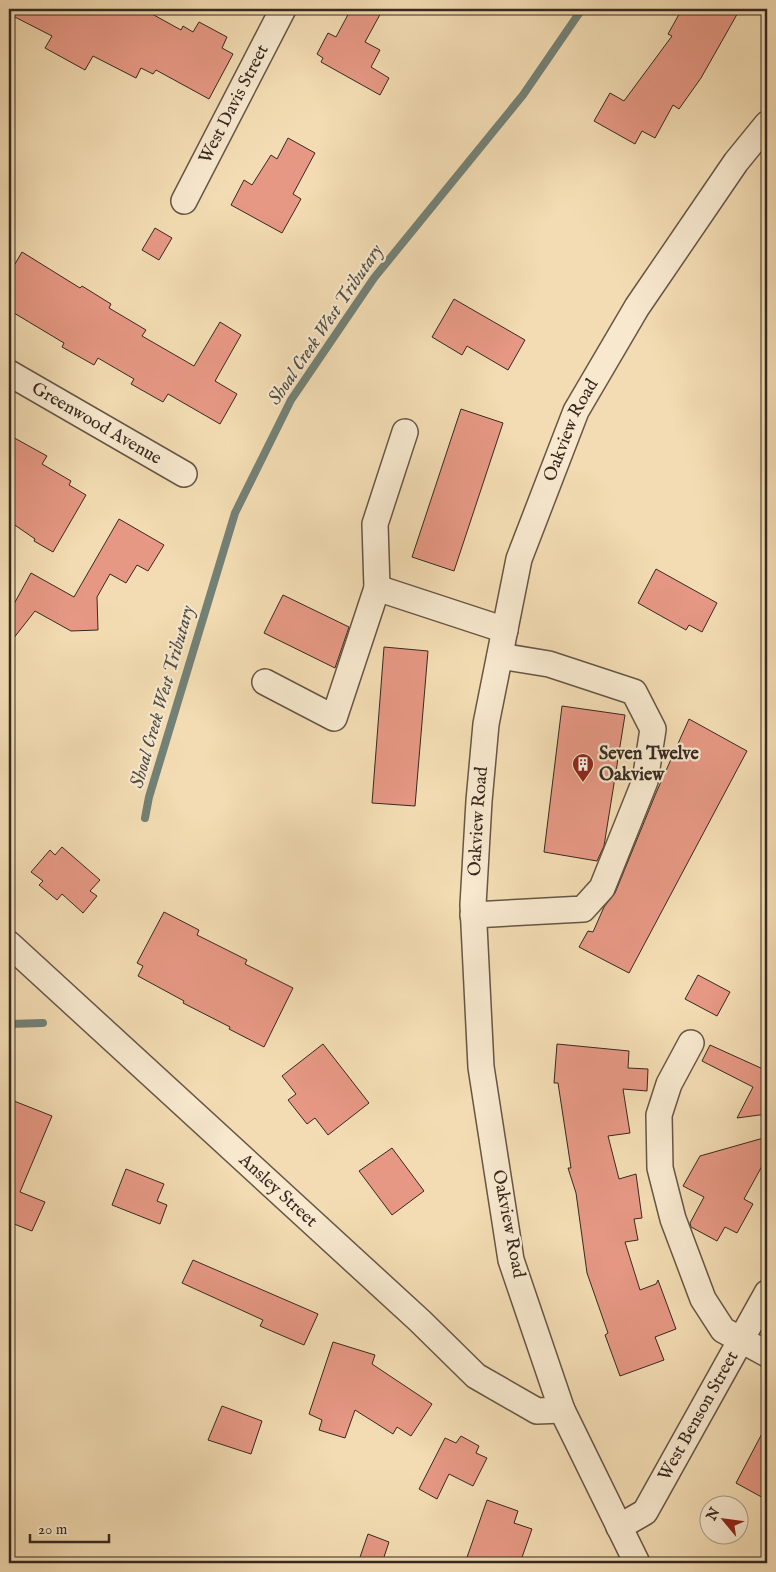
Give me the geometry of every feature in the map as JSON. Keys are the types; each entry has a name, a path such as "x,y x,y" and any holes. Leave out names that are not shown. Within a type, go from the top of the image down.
{"street":[{"name":"West Davis Street","path":"184,200 283,9"},
{"name":"Oakview Road","path":"637,1563 562,1410 511,1260 481,1067 473,914 479,801 485,734 520,559 576,411 638,307 736,162 767,124"},
{"name":"Greenwood Avenue","path":"9,372 184,474"},
{"path":"265,682 334,718 377,588 375,524 405,432"},
{"path":"377,588 505,630"},
{"path":"473,914 583,909 602,888 645,781 653,729 634,692 549,664 500,656"},
{"name":"Ansley Street","path":"9,944 420,1321 476,1376 537,1411 562,1410"},
{"path":"692,1043 669,1084 659,1115 660,1168 673,1219 703,1299 723,1330 767,1354"},
{"name":"West Benson Street","path":"619,1528 645,1512 767,1294"}],"building":[{"path":"9,9 143,9 181,30 183,26 193,32 199,22 227,37 222,48 233,54 209,99 156,70 153,74 141,68 136,78 93,56 85,70 45,48 52,36 9,14"},
{"path":"351,9 383,9 365,42 380,50 371,67 389,78 380,95 321,62 323,58 317,54 328,33 336,37"},
{"path":"682,9 740,9 701,78 679,109 673,105 655,138 642,131 635,144 594,121 610,93 624,101 672,36 668,34"},
{"path":"288,138 315,153 293,194 301,199 282,233 231,205 244,180 252,185 271,155 277,159"},
{"path":"155,228 172,238 159,260 142,250"},
{"path":"22,252 80,288 82,286 111,304 109,308 146,330 142,336 194,366 220,322 241,335 215,381 237,394 220,424 168,394 163,402 131,384 134,379 98,358 94,365 62,347 64,343 9,310 9,274"},
{"path":"454,299 525,340 508,370 467,346 462,355 432,337"},
{"path":"461,409 503,423 454,571 412,557"},
{"path":"9,435 47,456 42,464 71,481 69,485 86,495 53,552 34,541 35,539 9,521"},
{"path":"119,519 164,545 148,571 137,565 126,583 110,574 97,597 98,630 71,631 35,611 9,644 9,613 31,573 74,597"},
{"path":"656,569 717,603 702,632 689,625 686,630 638,603"},
{"path":"283,595 349,627 335,668 264,633"},
{"path":"384,647 428,651 415,806 372,803"},
{"name":"Seven Twelve Oakview","path":"562,706 625,715 604,846 597,861 544,852"},
{"path":"689,719 747,751 629,973 579,947 588,931 593,932 604,907 615,893"},
{"path":"62,847 100,880 90,891 97,896 83,913 62,894 57,900 39,885 43,881 31,872 50,850 55,855"},
{"path":"164,912 199,930 197,935 247,960 245,964 293,988 264,1047 229,1029 230,1027 183,1003 184,1001 138,976 143,966 137,963"},
{"path":"698,975 730,992 717,1016 685,999"},
{"path":"323,1044 369,1103 328,1135 315,1118 307,1124 288,1100 296,1094 282,1076"},
{"path":"557,1044 629,1051 628,1068 648,1069 647,1091 623,1089 630,1133 608,1136 619,1179 636,1174 642,1218 634,1219 638,1240 625,1242 640,1290 656,1284 658,1280 676,1329 655,1337 664,1360 620,1376 605,1335 608,1333 587,1273 576,1193 568,1168 571,1168 558,1083 554,1083"},
{"path":"710,1045 763,1069 767,1061 767,1114 737,1118 753,1087 702,1061"},
{"path":"14,1101 52,1116 20,1192 45,1202 32,1231 9,1222 9,1113"},
{"path":"767,1137 767,1157 744,1199 753,1204 737,1233 725,1227 717,1241 691,1227 690,1223 704,1197 683,1186 700,1156"},
{"path":"392,1148 424,1191 392,1215 359,1171"},
{"path":"126,1169 164,1184 157,1201 167,1205 160,1224 112,1205"},
{"path":"193,1260 318,1314 304,1345 260,1326 263,1320 182,1283"},
{"path":"333,1342 375,1355 372,1364 432,1404 411,1436 397,1427 393,1434 355,1410 345,1438 319,1430 322,1420 309,1414"},
{"path":"222,1406 262,1421 251,1454 208,1440"},
{"path":"767,1424 767,1500 736,1483"},
{"path":"461,1436 479,1446 476,1453 487,1458 473,1486 449,1474 437,1499 419,1489 445,1438 456,1443"},
{"path":"487,1500 518,1511 514,1523 532,1529 520,1563 465,1563"},
{"path":"368,1534 389,1542 382,1563 358,1563"}],"waterway":[{"name":"Shoal Creek West Tributary","path":"145,818 149,797 235,513 291,400 374,278 523,95 582,9"},
{"name":"Shoal Creek West Tributary","path":"9,1024 43,1023"}],"place":[{"name":"Seven Twelve Oakview","path":"583,783"}]}
